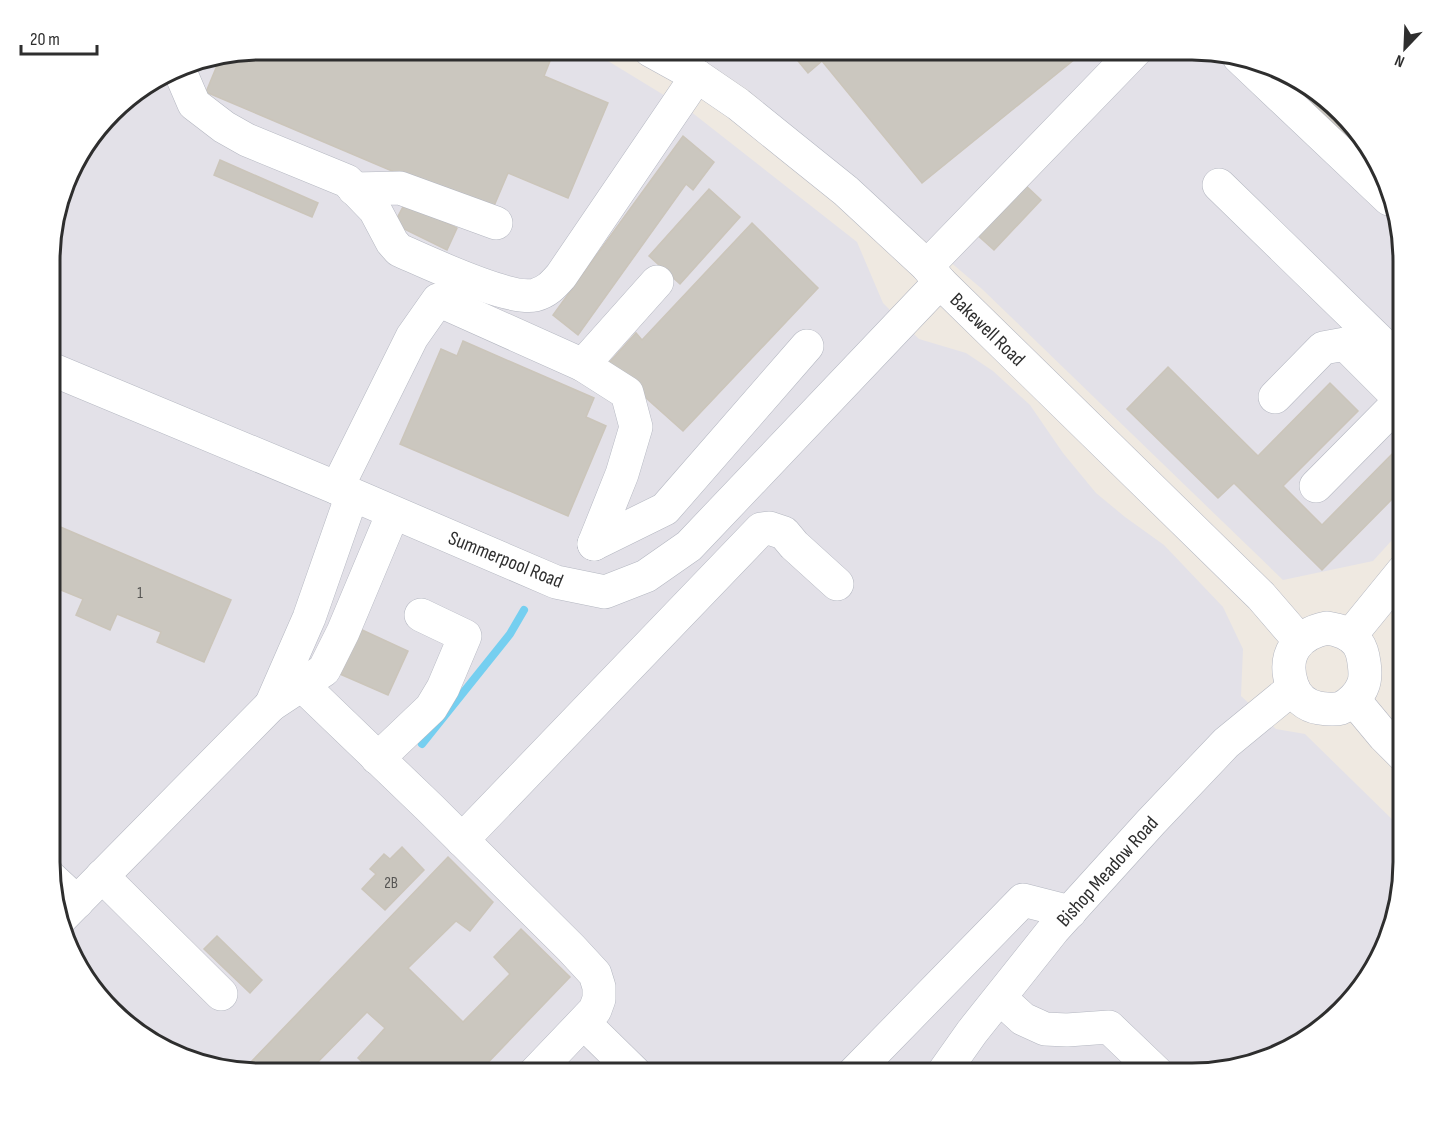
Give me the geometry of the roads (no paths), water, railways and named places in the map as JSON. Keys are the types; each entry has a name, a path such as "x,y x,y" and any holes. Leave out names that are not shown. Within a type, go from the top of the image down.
{"street":[{"name":"Bakewell Road","path":"672,60 738,104 846,191 934,274 1261,596 1299,640"},
{"name":"Summerpool Road","path":"60,373 345,491 556,582 605,592 646,576 689,546 1127,60"},
{"path":"1252,70 1380,191"},
{"path":"182,76 194,104 224,127 247,140 346,181 375,210 392,242 399,250 490,287 517,295 533,295 547,291 561,276 697,76"},
{"path":"1219,185 1393,354"},
{"path":"354,189 400,188 496,223"},
{"path":"583,365 657,282"},
{"path":"271,705 309,618 345,491 412,337 438,300 583,365 627,393 636,427 622,474 594,544 665,509 807,346"},
{"path":"1275,397 1323,348 1345,344 1393,392"},
{"path":"1316,486 1393,410"},
{"path":"69,910 271,705 324,670 343,632 393,513"},
{"path":"462,840 761,529 769,528 784,533 837,584"},
{"path":"1350,636 1393,583"},
{"path":"377,758 431,708 443,688 465,636 421,615"},
{"path":"1327,628 1339,629 1359,645 1364,656 1364,684 1354,700 1341,708 1328,709 1314,707 1299,699 1293,688 1289,669 1290,657 1299,640 1315,631 1327,628"},
{"path":"301,684 462,840 595,974 599,999 595,1010 544,1063"},
{"name":"Bishop Meadow Road","path":"950,1063 1054,929 1151,822 1226,743 1293,688"},
{"path":"1354,700 1393,745"},
{"path":"102,876 220,994"},
{"path":"864,1063 1023,900 1070,912"},
{"path":"1000,998 1023,1019 1045,1029 1109,1027 1146,1063"},
{"path":"584,1023 625,1063"}],"waterway":[{"path":"422,744 510,634 524,610"}]}
